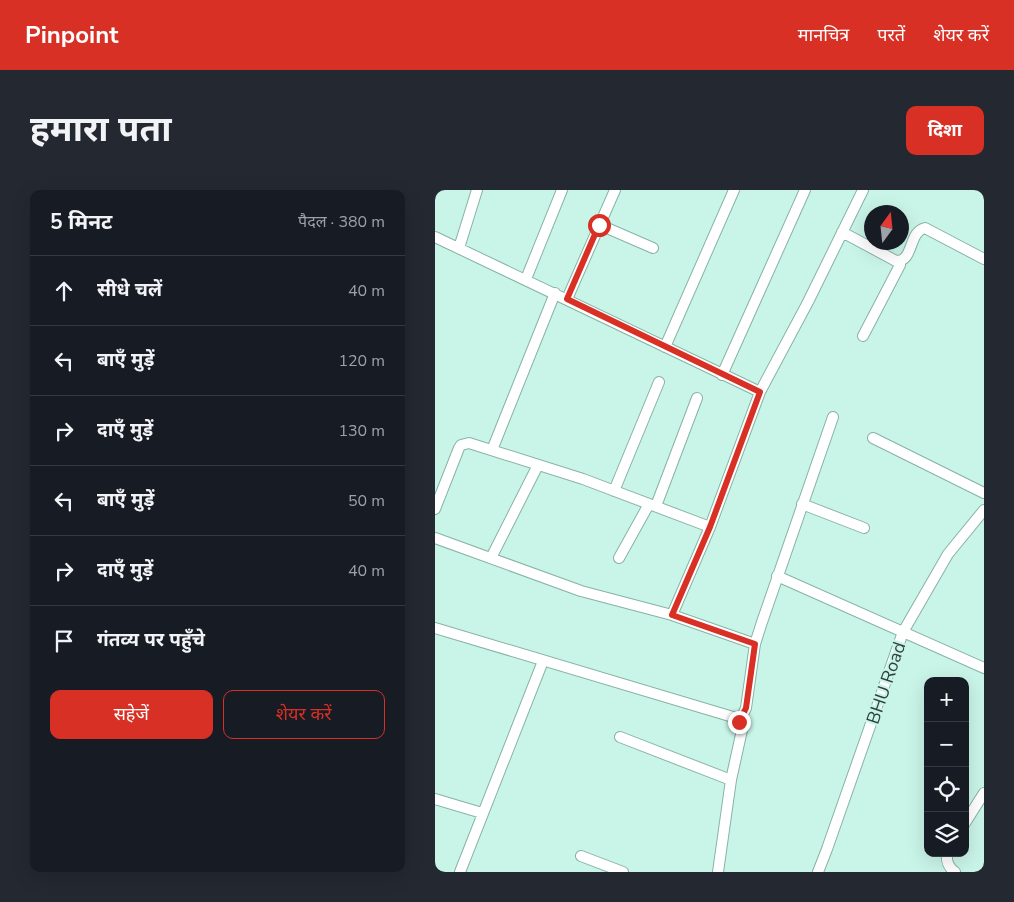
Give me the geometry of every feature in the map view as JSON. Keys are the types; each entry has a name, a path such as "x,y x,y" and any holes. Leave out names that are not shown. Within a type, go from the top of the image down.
{"street":[{"path":"459,248 477,190"},
{"path":"526,279 562,190"},
{"path":"567,299 615,190"},
{"path":"665,347 734,190"},
{"path":"723,375 805,190"},
{"path":"672,615 710,527 760,392 808,302 863,190"},
{"path":"599,225 653,248"},
{"path":"863,336 917,232 925,228 984,259"},
{"path":"842,232 900,262"},
{"path":"435,237 760,392"},
{"path":"493,450 555,293"},
{"path":"614,491 659,382"},
{"path":"619,558 652,505 697,398"},
{"path":"739,722 746,708 755,644 833,417"},
{"path":"873,438 984,493"},
{"path":"435,509 459,448 461,445 469,443 583,479 710,527"},
{"path":"491,558 537,466"},
{"path":"802,504 864,528"},
{"name":"BHU Road","path":"817,872 827,849 903,632 947,554 984,510"},
{"path":"435,538 581,591 672,615 755,644"},
{"path":"777,576 984,668"},
{"path":"435,628 733,717 739,722 742,730 731,780 718,872"},
{"path":"460,872 543,661"},
{"path":"620,738 731,780"},
{"path":"969,817 984,793"},
{"path":"435,799 482,813"},
{"path":"581,856 623,872"},
{"path":"946,857 949,865 955,872"}],"route":[{"path":"599,225 567,299 760,392 710,527 672,615 755,644 746,708 739,722"}]}
